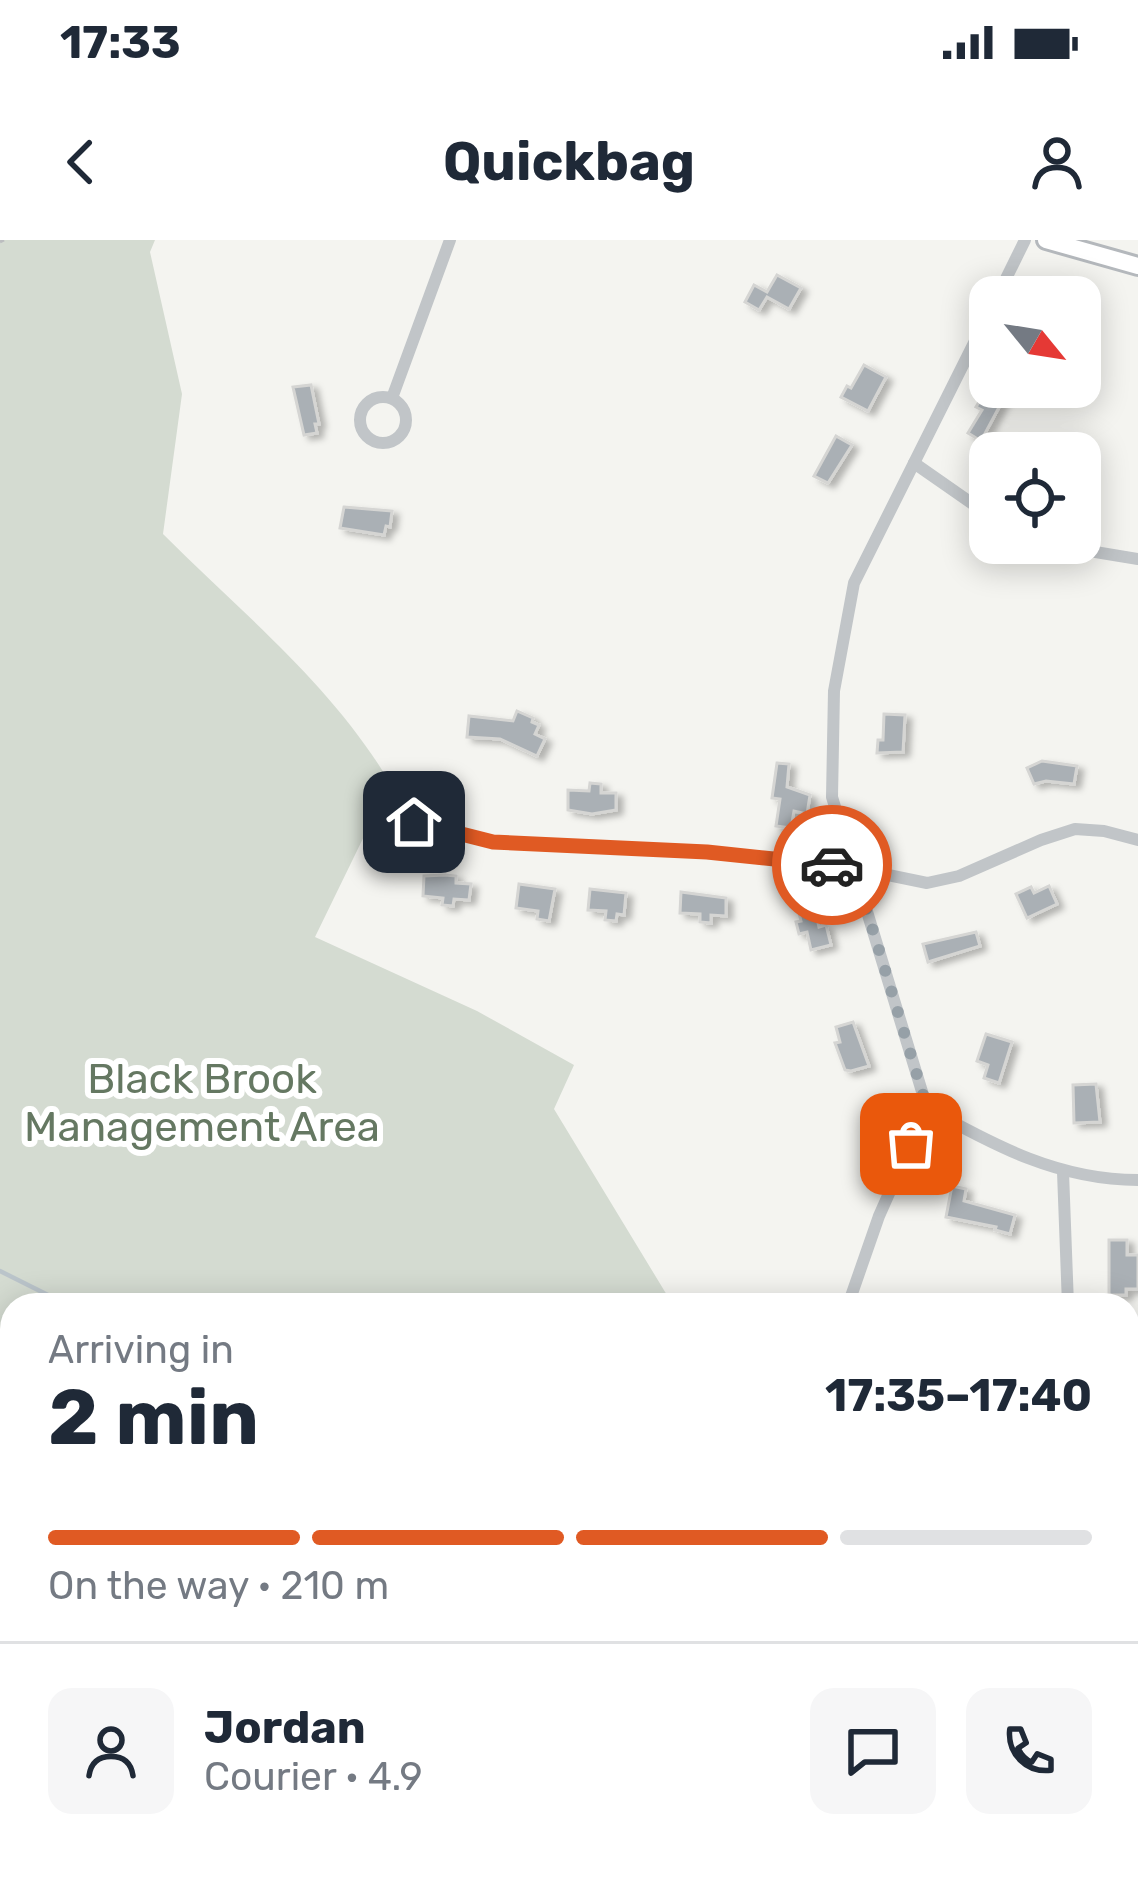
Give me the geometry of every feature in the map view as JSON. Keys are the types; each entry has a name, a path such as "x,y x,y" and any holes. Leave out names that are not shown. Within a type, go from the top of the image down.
{"main road":[{"path":"1046,240 1138,266"}],"street":[{"path":"392,398 451,240"},
{"path":"1007,276 1025,240"},
{"path":"852,1293 879,1216 927,1108 832,797 834,691 854,584 969,353"},
{"path":"914,463 969,501"},
{"path":"1101,553 1138,559"},
{"path":"414,822 493,842 707,852 854,868 927,883 959,876 1076,829 1138,840"},
{"path":"927,1108 995,1146 1063,1172 1098,1180 1138,1180"},
{"path":"1063,1172 1068,1293"}],"green space":[{"name":"Black Brook Management Area","path":"0,240 155,240 150,252 182,394 163,534 314,682 390,783 315,937 477,1011 574,1065 554,1109 666,1293 0,1293"}],"building":[{"path":"777,275 801,288 789,309 767,297 759,310 745,302 754,285 767,292"},
{"path":"864,365 886,377 868,411 841,397"},
{"path":"311,385 319,424 315,424 317,433 304,435 293,387"},
{"path":"978,408 999,408 986,432 969,434 968,433 982,410"},
{"path":"836,436 852,445 828,483 814,476"},
{"path":"344,507 392,511 390,527 386,526 384,535 340,528"},
{"path":"517,711 539,725 535,734 545,739 537,756 500,739 467,737 469,716 513,721"},
{"path":"884,714 905,715 903,752 877,753 878,740 883,740"},
{"path":"1042,761 1077,766 1074,784 1034,784 1027,768"},
{"path":"777,763 789,764 787,787 810,795 807,814 794,811 791,828 776,826 780,799 772,798"},
{"path":"590,783 601,784 601,793 616,793 616,810 592,814 568,810 568,790 589,791"},
{"path":"424,876 456,876 456,883 471,884 469,900 454,899 453,906 442,905 443,898 423,896"},
{"path":"519,884 555,889 549,921 537,919 538,911 516,908"},
{"path":"1049,886 1057,904 1027,918 1016,894"},
{"path":"590,889 626,893 624,915 617,914 616,921 605,920 606,911 588,910"},
{"path":"681,892 726,898 726,916 711,915 711,923 700,922 700,914 680,913"},
{"path":"813,901 819,927 826,925 831,945 811,950 807,932 799,934 796,922 801,921 797,905"},
{"path":"976,932 980,946 928,962 923,944"},
{"path":"853,1022 869,1066 851,1071 845,1070 835,1043 840,1042 836,1027"},
{"path":"986,1034 1012,1042 999,1083 984,1078 988,1065 977,1061"},
{"path":"1096,1084 1100,1122 1074,1123 1073,1085"},
{"path":"952,1186 966,1189 964,1201 1015,1215 1010,1234 946,1217"},
{"path":"1109,1240 1127,1240 1127,1255 1138,1255 1138,1289 1109,1293"}],"waterway":[{"path":"0,1271 44,1293"}],"way so far":[{"path":"832,865 854,868 914,1060 927,1108 911,1144"}],"route":[{"path":"414,822 493,842 707,852 832,865"}]}
